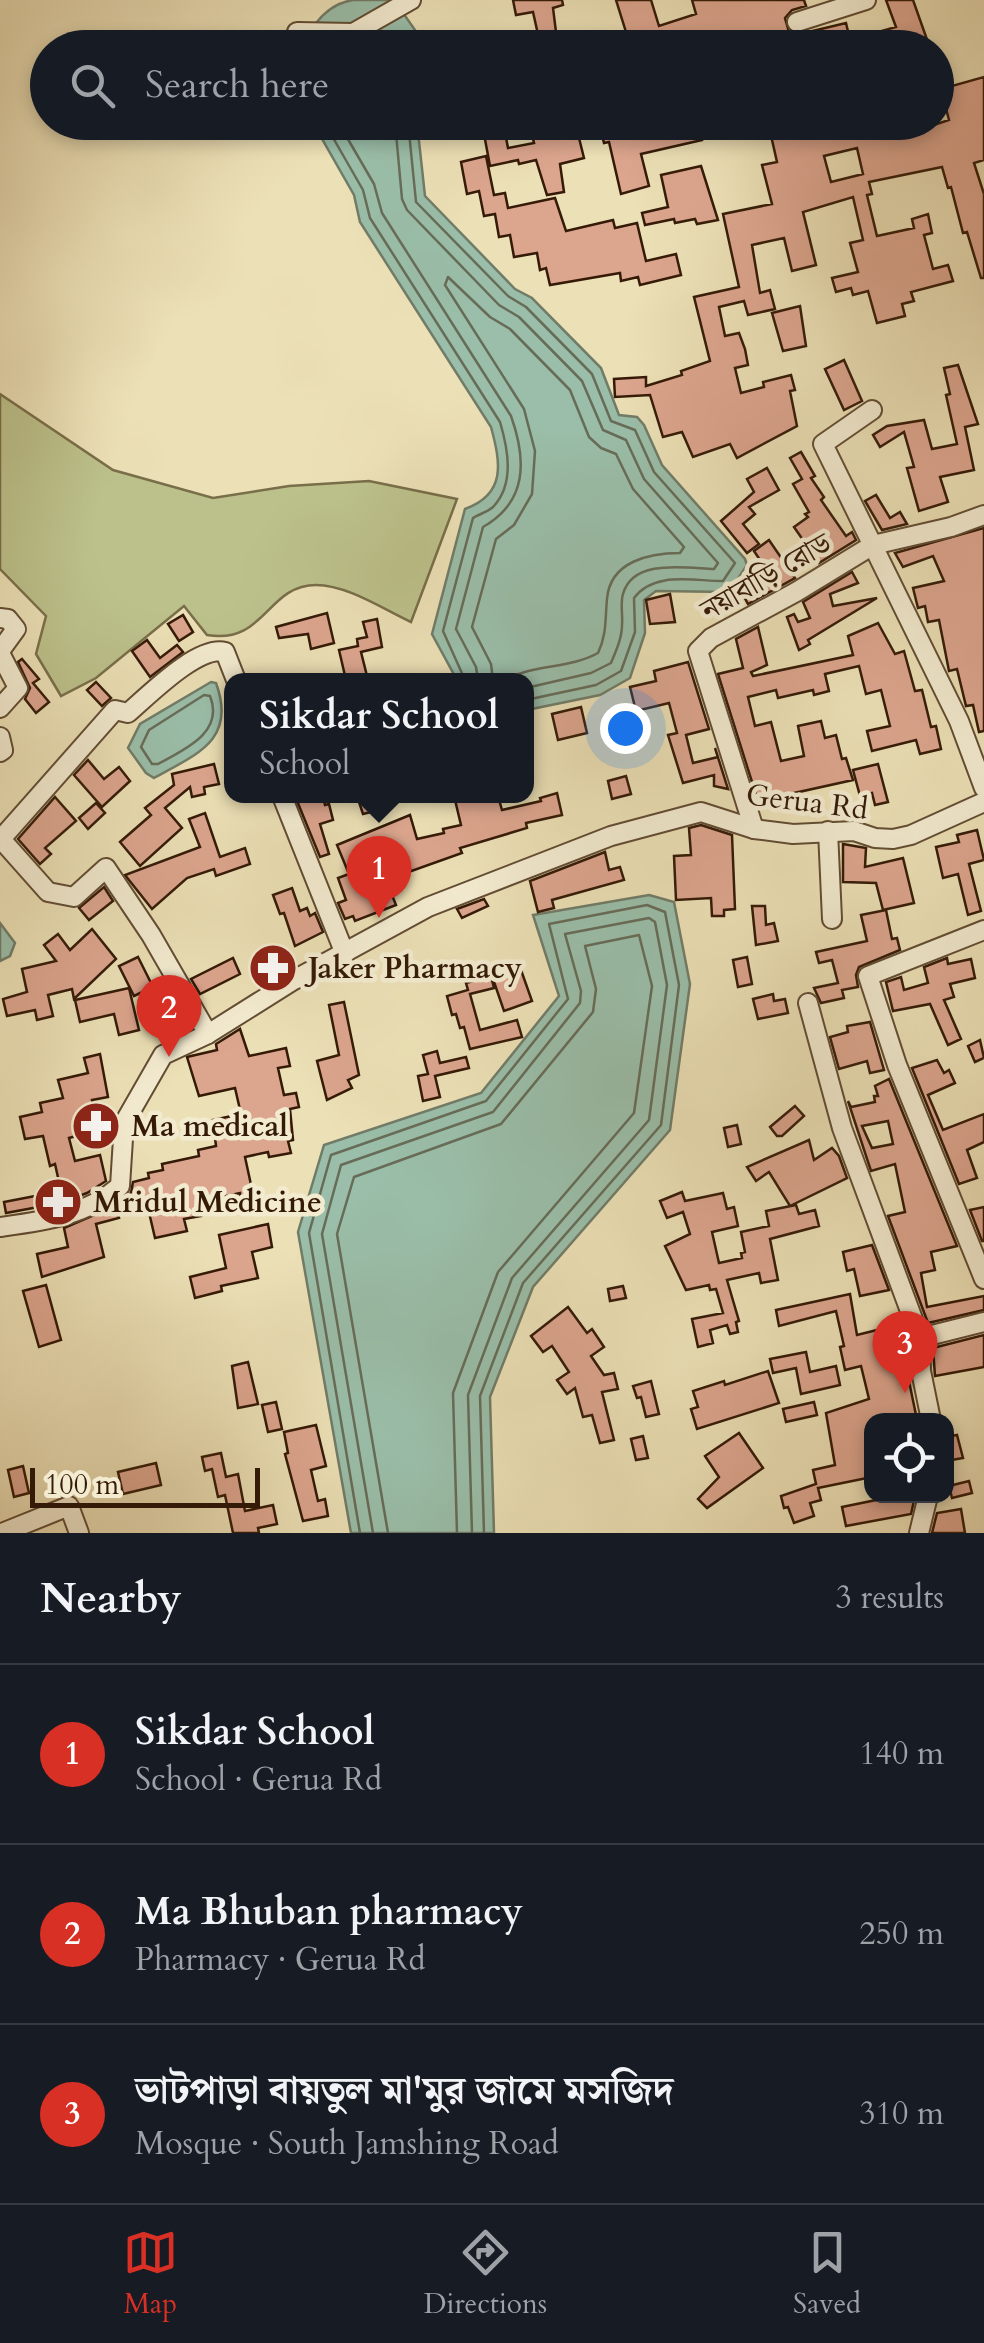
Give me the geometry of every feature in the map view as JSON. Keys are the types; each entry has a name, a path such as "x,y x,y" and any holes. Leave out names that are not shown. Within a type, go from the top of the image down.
{"street":[{"path":"358,30 410,0"},
{"path":"797,22 866,0"},
{"path":"872,410 824,444 959,721 984,788"},
{"name":"নয়াবাড়ি রোড","path":"754,830 698,651 711,638 873,545 984,515"},
{"path":"0,618 16,629 0,652 18,688 0,708"},
{"path":"208,1034 151,935 106,868 74,897 48,892 0,839 114,710 128,713 197,657 214,649 226,652 234,673"},
{"path":"0,736 0,752"},
{"name":"Gerua Rd","path":"0,1227 56,1219 105,1200 120,1186 124,1123 163,1056 428,907 639,827 701,812 754,830 793,834 854,832 893,840 984,802"},
{"path":"285,803 345,954"},
{"path":"828,831 832,918"},
{"path":"984,930 868,976 897,1065 984,1278"},
{"path":"808,1003 842,1128 920,1338 921,1370 930,1413"},
{"path":"920,1338 984,1322"},
{"path":"918,1533 926,1503"},
{"path":"2,1533 69,1506 79,1533"}],"shaded area":[{"path":"0,394 113,470 213,498 289,486 369,481 457,499 411,622 352,593 316,585 286,594 254,624 226,636 207,635 184,606 96,678 61,696 36,654 46,616 0,569"}],"water":[{"path":"394,0 415,30 312,30 322,16 344,2"},
{"path":"323,140 419,140 425,196 515,289 532,298 601,368 619,415 637,417 644,425 662,465 745,559 747,565 729,592 656,591 644,600 645,633 630,678 600,695 534,709 534,673 453,673 432,634 465,509 478,503 494,486 498,465 494,441 491,427 360,222 354,195"},
{"path":"211,682 216,683 221,702 217,732 185,761 154,778 146,773 128,748 140,724"},
{"path":"649,895 674,902 690,984 670,1130 533,1287 490,1397 494,1533 351,1533 298,1232 324,1145 481,1093 559,996 533,915"},
{"path":"0,923 15,943 10,956 0,961"}],"building":[{"path":"513,0 562,0 563,5 553,8 556,30 537,30 533,12 516,15"},
{"path":"616,0 651,0 659,26 696,14 692,0 804,0 806,6 792,10 785,18 788,30 625,30"},
{"path":"886,0 913,0 924,30 885,30 896,27"},
{"path":"846,23 848,30 817,30"},
{"path":"984,77 984,160 974,163 984,194 984,278 967,232 963,233 942,167 869,182 872,194 867,195 877,236 914,228 912,219 928,214 932,233 924,235 933,269 948,265 953,281 911,292 914,301 902,304 905,316 877,323 868,291 853,295 851,288 836,292 832,278 858,272 850,243 863,240 853,197 803,212 816,265 792,271 784,238 752,245 760,293 770,290 775,309 748,315 744,301 719,307 725,336 739,333 745,349 748,365 735,368 741,393 791,375 797,426 737,458 730,444 693,457 682,432 663,437 650,395 615,397 614,379 646,377 646,386 710,361 694,297 739,287 723,214 772,204 762,165 777,162 772,140 954,140 954,85","holes":["857,148 863,174 831,182 824,156"]},
{"path":"485,140 506,140 508,148 534,143 533,140 580,140 584,158 560,164 564,192 547,195 536,160 490,166"},
{"path":"603,140 702,140 641,154 649,186 621,194 609,142"},
{"path":"486,156 494,195 505,193 508,208 555,198 566,231 613,220 615,228 637,223 646,261 676,254 681,275 640,285 638,277 621,281 620,273 550,285 546,268 540,270 537,253 514,257 510,235 499,237 495,214 484,216 479,191 467,194 461,162"},
{"path":"701,166 718,220 697,224 695,219 675,223 674,219 645,225 642,213 668,207 661,175"},
{"path":"800,306 806,346 783,351 772,313"},
{"path":"844,360 862,401 844,410 825,369"},
{"path":"958,365 978,424 965,427 974,470 940,477 948,502 919,511 907,468 914,467 904,432 880,447 873,435 887,426 924,420 932,449 957,444 944,368"},
{"path":"801,452 824,497 821,500 846,536 852,532 856,540 819,563 794,527 809,512 793,484 802,479 790,458"},
{"path":"767,468 779,490 749,507 755,514 743,524 759,544 747,553 721,521 754,492 747,479"},
{"path":"876,495 890,518 900,512 907,524 882,530 865,501"},
{"path":"984,528 984,731 979,732 973,705 966,706 957,669 949,671 939,620 928,622 925,606 918,608 913,588 944,581 933,556 903,567 895,553"},
{"path":"769,540 795,578 748,604 740,589 768,572 754,551"},
{"path":"852,572 858,583 830,594 833,606 877,598 808,640 810,644 799,650 787,617 794,614 798,622 810,618 803,602"},
{"path":"670,594 675,622 650,624 646,600"},
{"path":"327,613 334,643 311,649 308,634 279,638 276,627"},
{"path":"183,615 193,632 179,641 168,624"},
{"path":"377,619 382,647 361,652 366,673 344,673 339,650 358,646 357,639 367,637 363,622"},
{"path":"878,623 895,654 904,651 915,691 922,690 941,749 920,754 916,740 872,751 867,731 890,726 881,690 866,694 859,666 825,674 829,691 814,695 813,690 778,698 776,690 748,697 755,726 771,722 781,761 804,756 798,726 821,721 825,738 836,735 853,780 758,801 718,674 743,668 736,639 758,627 767,665 751,672 753,676 853,655 848,636"},
{"path":"147,640 160,658 177,645 183,652 150,677 132,651"},
{"path":"22,659 39,679 33,683 49,702 36,713 25,699 30,688 18,662"},
{"path":"688,662 709,729 686,735 693,763 718,757 728,789 714,786 714,775 683,783 668,735 677,733 669,703 636,711 630,687 656,681 654,671"},
{"path":"96,682 111,698 102,706 87,690"},
{"path":"581,707 587,733 558,740 552,714"},
{"path":"88,760 104,779 119,767 130,781 102,807 74,775"},
{"path":"214,764 219,784 204,787 205,794 192,797 190,787 165,808 182,828 140,866 120,842 151,815 145,808 174,785 172,774"},
{"path":"878,764 888,802 875,805 872,793 860,796 853,770"},
{"path":"626,776 631,794 612,799 608,781"},
{"path":"557,793 562,815 526,823 527,828 460,848 462,853 386,880 396,905 355,921 353,916 345,919 338,903 346,900 338,878 349,874 337,845 410,815 417,839 444,833 443,829 461,825 456,803 500,803 502,810 541,801 540,798"},
{"path":"55,797 76,821 45,848 51,854 40,864 18,839"},
{"path":"96,803 105,813 88,829 79,818"},
{"path":"298,803 329,804 333,820 320,824 329,854 320,857"},
{"path":"359,803 381,803 383,809 363,814"},
{"path":"205,813 220,857 245,848 250,864 216,876 214,869 187,878 152,909 125,875 200,847 189,819"},
{"path":"701,825 732,835 735,909 724,910 724,916 712,916 711,898 676,900 674,856 691,855 689,828"},
{"path":"977,830 984,860 969,864 981,911 968,915 958,874 943,878 936,847 959,842 957,835"},
{"path":"843,844 866,848 865,867 903,858 914,903 883,910 876,883 843,882"},
{"path":"605,852 609,870 620,867 624,880 552,900 554,908 538,912 530,881"},
{"path":"104,887 113,901 89,920 79,908"},
{"path":"292,888 300,911 307,908 310,916 315,913 323,932 295,946 273,895"},
{"path":"484,899 488,906 462,918 457,909"},
{"path":"752,906 765,906 766,925 774,923 778,941 756,945"},
{"path":"886,910 892,939 897,938 900,950 859,967 858,987 842,990 844,998 821,1003 814,988 838,983 832,960 819,963 816,952 867,941 861,915"},
{"path":"92,929 116,959 74,999 72,989 48,995 53,1016 37,1020 35,1010 7,1016 3,999 27,992 22,969 56,961 44,945 58,934 70,950"},
{"path":"138,957 153,987 134,996 119,966"},
{"path":"747,957 752,984 738,987 733,960"},
{"path":"233,958 240,974 200,994 191,979"},
{"path":"947,958 948,964 971,959 975,978 950,984 954,997 944,1000 961,1039 948,1045 930,1004 893,1011 886,982 901,977 904,990 928,983 924,967"},
{"path":"521,970 532,1001 504,1011 493,979"},
{"path":"491,976 494,988 470,994 480,1030 517,1020 522,1037 470,1049 464,1027 460,1028 456,1014 452,1015 447,996 468,990 466,983"},
{"path":"129,988 139,1030 119,1035 114,1014 80,1022 75,1000"},
{"path":"773,994 774,1001 785,999 788,1013 758,1019 753,999"},
{"path":"344,1002 359,1075 348,1080 352,1088 327,1100 317,1061 339,1055 329,1005"},
{"path":"870,1022 884,1070 870,1073 867,1061 839,1069 830,1037 848,1032 847,1026"},
{"path":"240,1029 249,1056 286,1048 290,1066 278,1068 284,1095 296,1093 299,1107 290,1109 291,1153 245,1157 253,1194 198,1202 201,1216 184,1219 187,1231 155,1238 148,1208 118,1215 119,1218 96,1224 104,1257 42,1277 37,1254 68,1247 64,1228 113,1207 131,1193 133,1182 163,1170 162,1164 199,1156 198,1150 216,1146 213,1120 241,1114 235,1088 199,1096 187,1057 217,1050 216,1044"},
{"path":"980,1040 984,1058 975,1062 968,1046"},
{"path":"437,1051 440,1063 466,1057 469,1068 435,1076 440,1097 423,1101 418,1076 428,1074 423,1055"},
{"path":"100,1054 108,1097 92,1100 99,1130 69,1138 75,1161 100,1155 106,1181 60,1203 6,1213 4,1202 61,1191 43,1136 25,1139 20,1117 42,1112 40,1103 63,1098 58,1080 88,1073 84,1058"},
{"path":"937,1060 944,1073 949,1070 955,1083 928,1095 943,1130 984,1114 984,1142 967,1150 977,1178 959,1184 912,1068"},
{"path":"889,1079 957,1246 931,1252 935,1270 921,1273 927,1307 984,1296 984,1310 928,1323 888,1216 905,1212 895,1164 871,1171 848,1101 851,1107 875,1102 875,1086","holes":["888,1121 893,1144 872,1148 862,1126"]},
{"path":"795,1106 804,1116 777,1136 770,1127"},
{"path":"737,1125 741,1144 728,1147 724,1128"},
{"path":"809,1140 814,1160 832,1148 847,1178 790,1206 769,1172 756,1181 747,1167"},
{"path":"682,1192 685,1201 723,1193 727,1209 734,1207 738,1226 712,1232 719,1263 742,1258 741,1253 745,1252 741,1232 769,1226 766,1211 796,1205 799,1214 815,1210 819,1226 770,1239 778,1280 761,1283 759,1273 727,1280 739,1321 738,1332 730,1334 727,1325 710,1330 713,1343 698,1347 692,1319 723,1313 716,1289 710,1290 709,1285 686,1290 665,1246 690,1234 683,1212 667,1218 660,1201"},
{"path":"984,1207 984,1241 982,1241 970,1210"},
{"path":"268,1224 272,1247 252,1252 258,1278 221,1286 222,1291 195,1298 190,1277 226,1268 219,1235"},
{"path":"872,1245 889,1290 860,1296 854,1269 847,1271 843,1252"},
{"path":"46,1285 61,1340 39,1347 23,1291"},
{"path":"623,1286 626,1298 610,1301 608,1289"},
{"path":"850,1294 857,1335 901,1324 908,1340 908,1356 904,1357 916,1413 864,1413 864,1479 818,1488 821,1500 810,1503 814,1516 794,1523 781,1496 816,1484 813,1470 835,1465 826,1413 869,1399 861,1366 845,1370 836,1311 779,1326 776,1310"},
{"path":"568,1307 587,1333 592,1329 604,1347 591,1356 604,1375 614,1373 618,1389 602,1392 614,1440 600,1443 592,1415 583,1417 575,1388 567,1394 557,1380 569,1372 552,1346 543,1352 531,1336"},
{"path":"984,1335 984,1367 935,1376 933,1348"},
{"path":"806,1352 810,1372 836,1366 840,1385 801,1394 796,1368 773,1373 770,1359"},
{"path":"248,1362 258,1404 238,1408 232,1366"},
{"path":"768,1371 779,1403 697,1429 691,1409 698,1407 693,1391"},
{"path":"651,1381 659,1414 646,1417 641,1397 637,1398 633,1386"},
{"path":"276,1402 282,1429 268,1432 262,1405"},
{"path":"814,1402 817,1415 786,1422 783,1409"},
{"path":"316,1425 326,1466 311,1470 318,1501 325,1499 328,1516 303,1521 285,1454 288,1453 284,1432"},
{"path":"739,1433 763,1468 707,1508 698,1499 719,1477 705,1456"},
{"path":"957,1435 963,1458 954,1460"},
{"path":"643,1436 648,1458 636,1460 631,1439"},
{"path":"221,1453 226,1477 238,1474 245,1511 273,1505 277,1524 258,1528 259,1533 233,1533 225,1495 218,1497 212,1469 205,1471 202,1457"},
{"path":"156,1463 161,1485 123,1494 118,1472"},
{"path":"23,1466 29,1493 14,1497 8,1470"},
{"path":"969,1481 972,1493 954,1498 954,1485"},
{"path":"864,1502 913,1503 911,1514 846,1526 842,1507"},
{"path":"961,1509 965,1533 932,1533 937,1513"}],"place":[{"name":"Sikdar School","path":"379,918"},
{"name":"Jaker Pharmacy","path":"273,968"},
{"name":"Ma Bhuban pharmacy","path":"169,1057"},
{"name":"Ma medical","path":"96,1126"},
{"name":"Mridul Medicine","path":"58,1202"},
{"name":"ভাটপাড়া বায়তুল মা'মুর জামে মসজিদ","path":"905,1393"}]}
